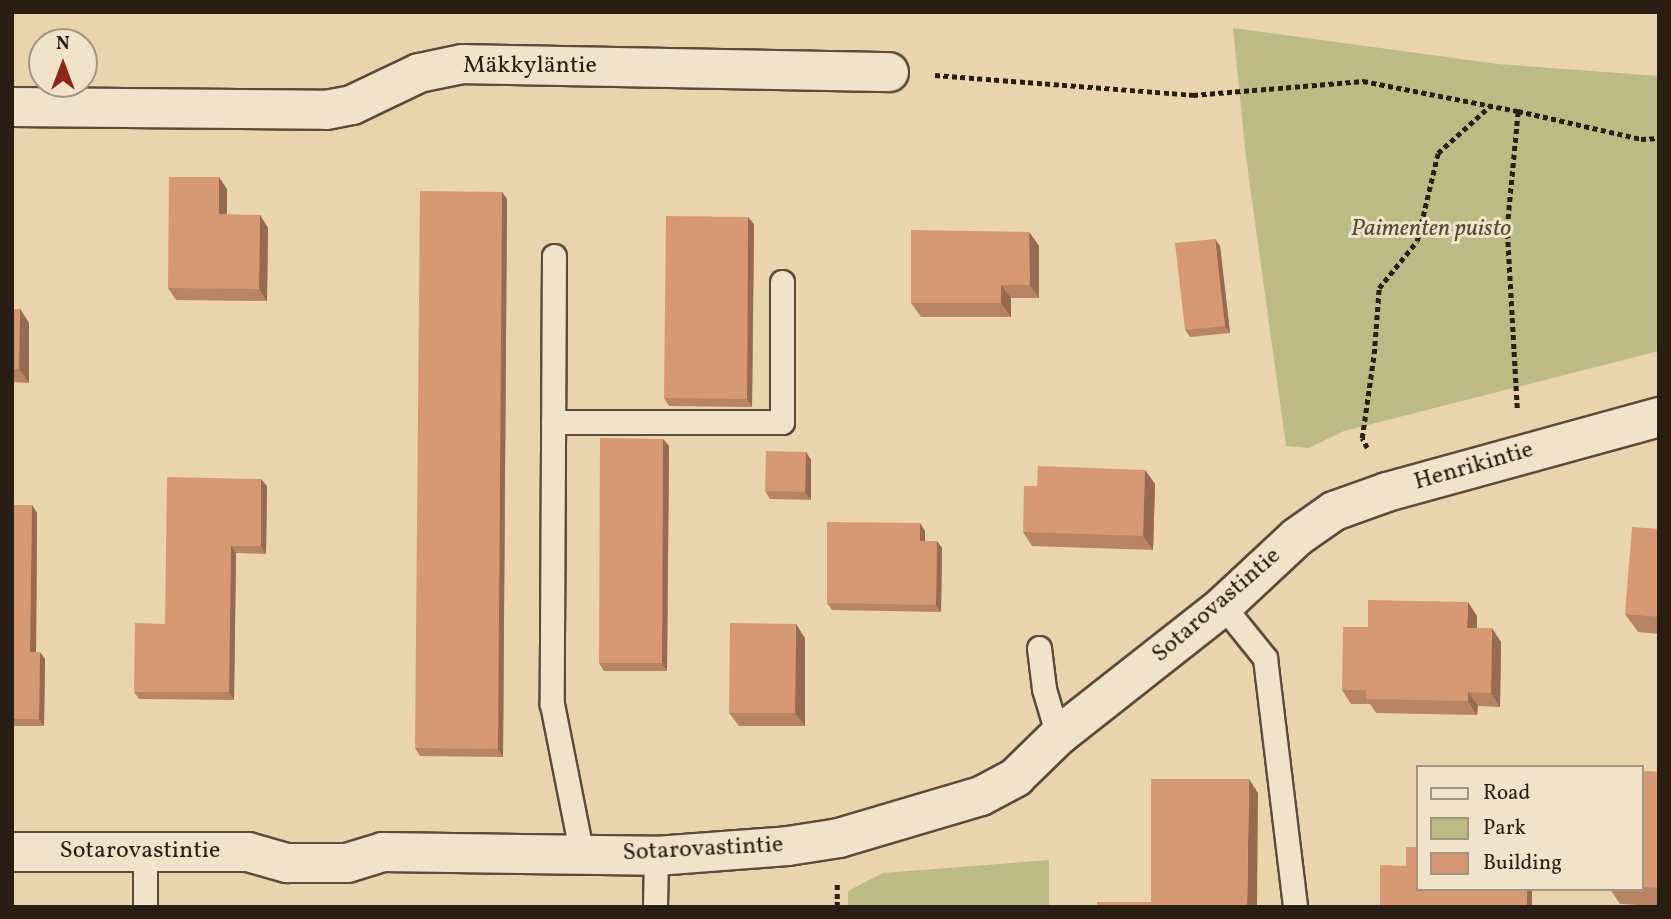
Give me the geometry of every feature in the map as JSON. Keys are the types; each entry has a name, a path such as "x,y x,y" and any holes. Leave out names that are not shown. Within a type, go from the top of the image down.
{"street":[{"name":"Mäkkyläntie","path":"12,107 326,110 352,105 419,73 463,64 889,72"},
{"name":"Henrikintie","path":"1297,537 1334,511 1387,492 1659,417"},
{"name":"Sotarovastintie","path":"12,852 248,852 287,863 347,863 383,852 656,856 788,846 839,838 981,796 1016,777 1058,736 1223,606 1297,537"}],"lane":[{"path":"554,256 552,704 582,855"},
{"path":"553,422 782,422 782,282"},
{"path":"1223,606 1265,658 1294,907"},
{"path":"1039,648 1044,689 1058,736"},
{"path":"145,853 145,907"},
{"path":"655,907 656,856"}],"path":[{"path":"889,72 1193,95 1363,81 1491,105 1641,139 1659,138"},
{"path":"1387,492 1362,438 1374,354 1379,288 1417,241 1438,153 1491,105"},
{"path":"1518,111 1507,228 1519,454"}],"green space":[{"name":"Paimenten puisto","path":"1233,28 1498,64 1659,76 1659,351 1344,431 1309,448 1286,446 1246,157"},
{"path":"1049,860 1049,907 848,907 848,891 883,873"}],"building":[{"path":"169,177 219,177 219,214 260,215 259,289 168,288"},
{"path":"420,191 502,192 498,749 415,748"},
{"path":"666,216 748,217 747,399 664,398"},
{"path":"911,230 1029,232 1030,285 1001,285 1001,303 911,303"},
{"path":"1215,239 1225,326 1185,330 1175,243"},
{"path":"12,309 20,309 19,369 12,369"},
{"path":"600,438 663,439 662,663 599,663"},
{"path":"766,451 806,452 805,492 765,491"},
{"path":"1038,466 1145,470 1143,536 1023,532 1024,486 1037,486"},
{"path":"167,477 261,479 261,546 231,546 229,692 134,692 135,623 165,624"},
{"path":"12,505 32,505 30,652 40,652 39,719 12,719"},
{"path":"827,522 920,523 920,541 937,541 936,605 827,603"},
{"path":"1632,527 1659,529 1659,617 1625,614"},
{"path":"1368,600 1468,602 1467,628 1492,628 1491,693 1468,692 1468,701 1366,699 1366,690 1342,690 1343,627 1368,627"},
{"path":"730,623 796,624 795,713 729,713"},
{"path":"1643,771 1659,772 1659,888 1643,887"},
{"path":"1151,779 1249,779 1247,907 1097,907 1097,902 1151,902"},
{"path":"1406,847 1416,847 1416,891 1527,891 1527,907 1380,907 1380,865 1406,866"}]}
